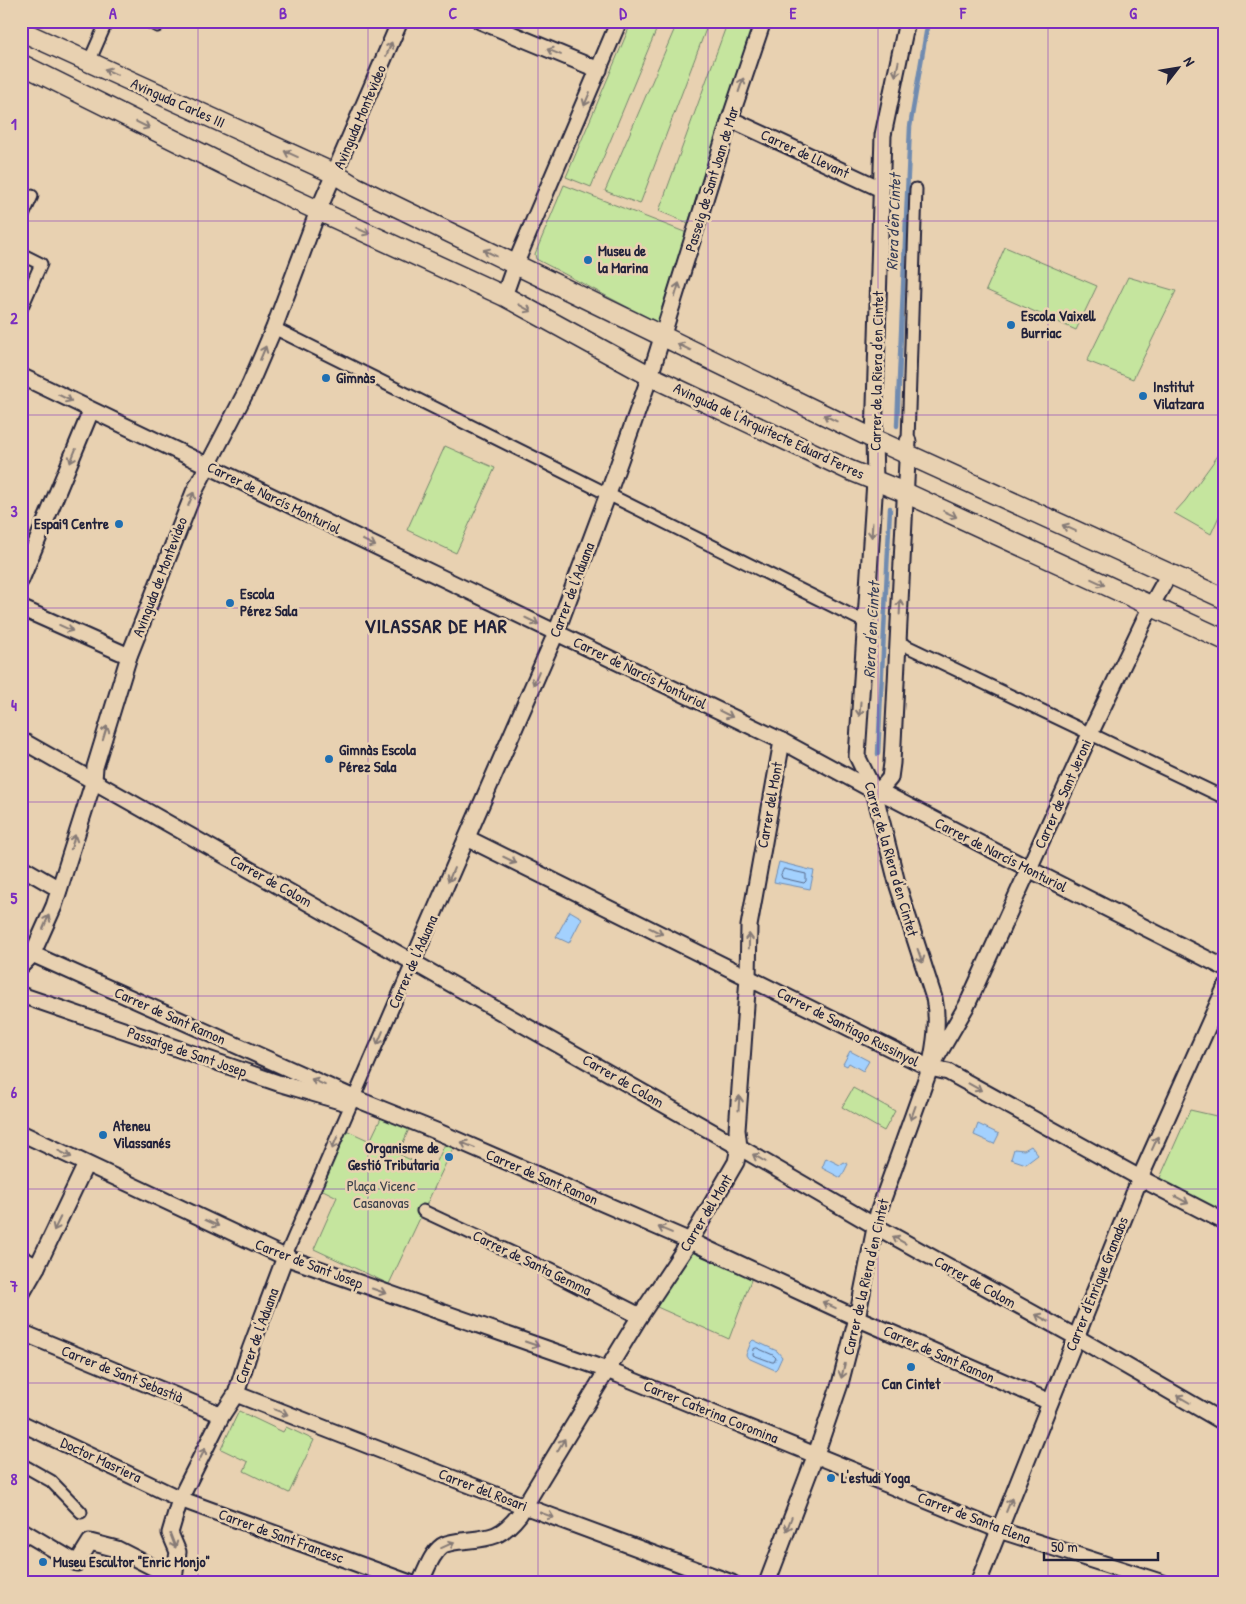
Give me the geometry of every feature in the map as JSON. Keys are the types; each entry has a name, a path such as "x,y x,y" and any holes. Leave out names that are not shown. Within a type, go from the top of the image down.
{"street":[{"path":"89,62 107,21"},
{"name":"Avinguda Montevideo","path":"318,211 400,21"},
{"path":"480,21 599,70"},
{"path":"504,296 514,265 619,21"},
{"name":"Passeig de Sant Joan de Mar","path":"663,336 762,21"},
{"name":"Carrer de la Riera d'en Cintet","path":"767,1583 816,1454 840,1384 857,1318 875,1226 930,1068 935,1045 936,1007 897,883 877,791 857,756 875,481 874,439 883,134 907,21"},
{"name":"Avinguda Carles III","path":"21,31 335,174"},
{"path":"21,64 318,211"},
{"name":"Carrer de Llevant","path":"730,119 881,189"},
{"path":"335,174 354,186 514,265 874,439 908,448 1169,574 1225,599"},
{"name":"Carrer de la Riera d'en Cintet","path":"877,791 890,778 908,448 916,189"},
{"path":"21,220 32,196"},
{"name":"Avinguda de l'Arquitecte Eduard Ferres","path":"318,211 504,296 650,376 875,481 906,493 1225,640"},
{"name":"Avinguda de Montevideo","path":"25,957 54,906 94,780 95,767 129,656 191,498 206,465 250,384 274,328 318,211"},
{"path":"21,254 41,264 21,309"},
{"path":"274,328 867,623"},
{"name":"Carrer de l'Aduana","path":"173,1580 178,1552 170,1533 180,1499 222,1415 236,1394 250,1350 285,1257 556,633 608,494 663,336"},
{"name":"Carrer de Narcís Monturiol","path":"21,376 782,741 1029,870 1225,968"},
{"path":"21,580 91,411"},
{"name":"Carrer de Sant Jeroni","path":"930,1068 967,1005 1090,734 1151,606 1169,574"},
{"path":"21,608 129,656"},
{"path":"898,642 1225,798"},
{"name":"Carrer de Colom","path":"21,740 1225,1423"},
{"name":"Carrer del Mont","path":"420,1583 432,1557 443,1545 456,1541 493,1537 511,1525 640,1316 690,1241 736,1162 739,1147 737,1130 748,977 749,926 782,741"},
{"name":"Carrer de Santiago Russinyol","path":"467,838 930,1068 948,1072 1140,1178 1225,1222"},
{"path":"21,867 59,889"},
{"name":"Carrer de Sant Ramon","path":"25,957 690,1241 857,1318 1050,1402"},
{"name":"Carrer d'Enrique Granados","path":"978,1583 1140,1178 1225,988"},
{"name":"Passatge de Sant Josep","path":"21,995 278,1083 343,1102 354,1098"},
{"name":"Carrer de Sant Josep","path":"21,1133 285,1257 607,1370"},
{"path":"21,1295 86,1164"},
{"name":"Carrer de Santa Gemma","path":"423,1211 549,1270 640,1316"},
{"path":"21,1258 37,1266"},
{"name":"Carrer de Sant Sebastià","path":"21,1332 222,1415"},
{"name":"Carrer Caterina Coromina","path":"607,1370 816,1454"},
{"name":"Carrer del Rosari","path":"236,1394 524,1506 732,1583"},
{"name":"Doctor Masriera","path":"21,1424 180,1499"},
{"name":"Carrer de Santa Elena","path":"816,1454 999,1530 1163,1583"},
{"path":"21,1464 51,1481 81,1512"},
{"name":"Carrer de Sant Francesc","path":"180,1499 410,1583"},
{"path":"21,1530 77,1563 90,1542 117,1548 173,1580"}],"green space":[{"path":"632,21 660,21 591,187 566,177"},
{"path":"678,21 709,21 640,204 605,191"},
{"path":"728,21 755,21 688,223 659,211"},
{"path":"564,185 687,233 657,322 536,259 535,254"},
{"path":"1005,247 1097,286 1076,330 986,290"},
{"path":"1128,277 1176,291 1133,379 1087,361"},
{"path":"445,446 495,468 456,553 407,530"},
{"path":"1225,446 1225,503 1211,534 1174,513"},
{"path":"853,1088 895,1111 884,1131 842,1107"},
{"path":"1190,1110 1225,1118 1225,1213 1159,1180"},
{"name":"Plaça Vicenc Casanovas","path":"382,1116 409,1129 398,1154 433,1170 445,1144 453,1148 389,1284 314,1249 337,1197 319,1188 346,1130 370,1141"},
{"path":"689,1251 750,1277 751,1280 729,1339 657,1307"},
{"path":"239,1411 283,1432 286,1427 314,1440 289,1493 244,1471 248,1462 221,1449"}],"water":[{"path":"779,862 814,871 810,889 774,882"},
{"path":"570,911 582,918 569,943 556,937"},
{"path":"850,1051 869,1061 863,1071 849,1063 847,1066 843,1064"},
{"path":"978,1124 999,1134 994,1144 974,1135"},
{"path":"1031,1146 1038,1155 1026,1164 1011,1159 1014,1149 1024,1150"},
{"path":"826,1158 840,1165 844,1162 848,1164 841,1178 822,1168"},
{"path":"753,1340 777,1351 782,1357 775,1370 748,1358 746,1355"}],"waterway":[{"name":"Riera d'en Cintet","path":"897,426 910,127 928,21"},
{"name":"Riera d'en Cintet","path":"878,754 890,508"}],"place":[{"name":"Museu de la Marina","path":"588,260"},
{"name":"Escola Vaixell Burriac","path":"1011,325"},
{"name":"Gimnàs","path":"326,378"},
{"name":"Institut Vilatzara","path":"1143,396"},
{"name":"Espai9 Centre","path":"119,524"},
{"name":"Escola Pérez Sala","path":"230,603"},
{"name":"Gimnàs Escola Pérez Sala","path":"329,759"},
{"name":"Ateneu Vilassanés","path":"103,1135"},
{"name":"Organisme de Gestió Tributaria","path":"449,1157"},
{"name":"Can Cintet","path":"911,1367"},
{"name":"L'estudi Yoga","path":"831,1478"},
{"name":"Museu Escultor \"Enric Monjo\"","path":"43,1562"}],"district":[{"name":"VILASSAR DE MAR","path":"436,626"}]}
